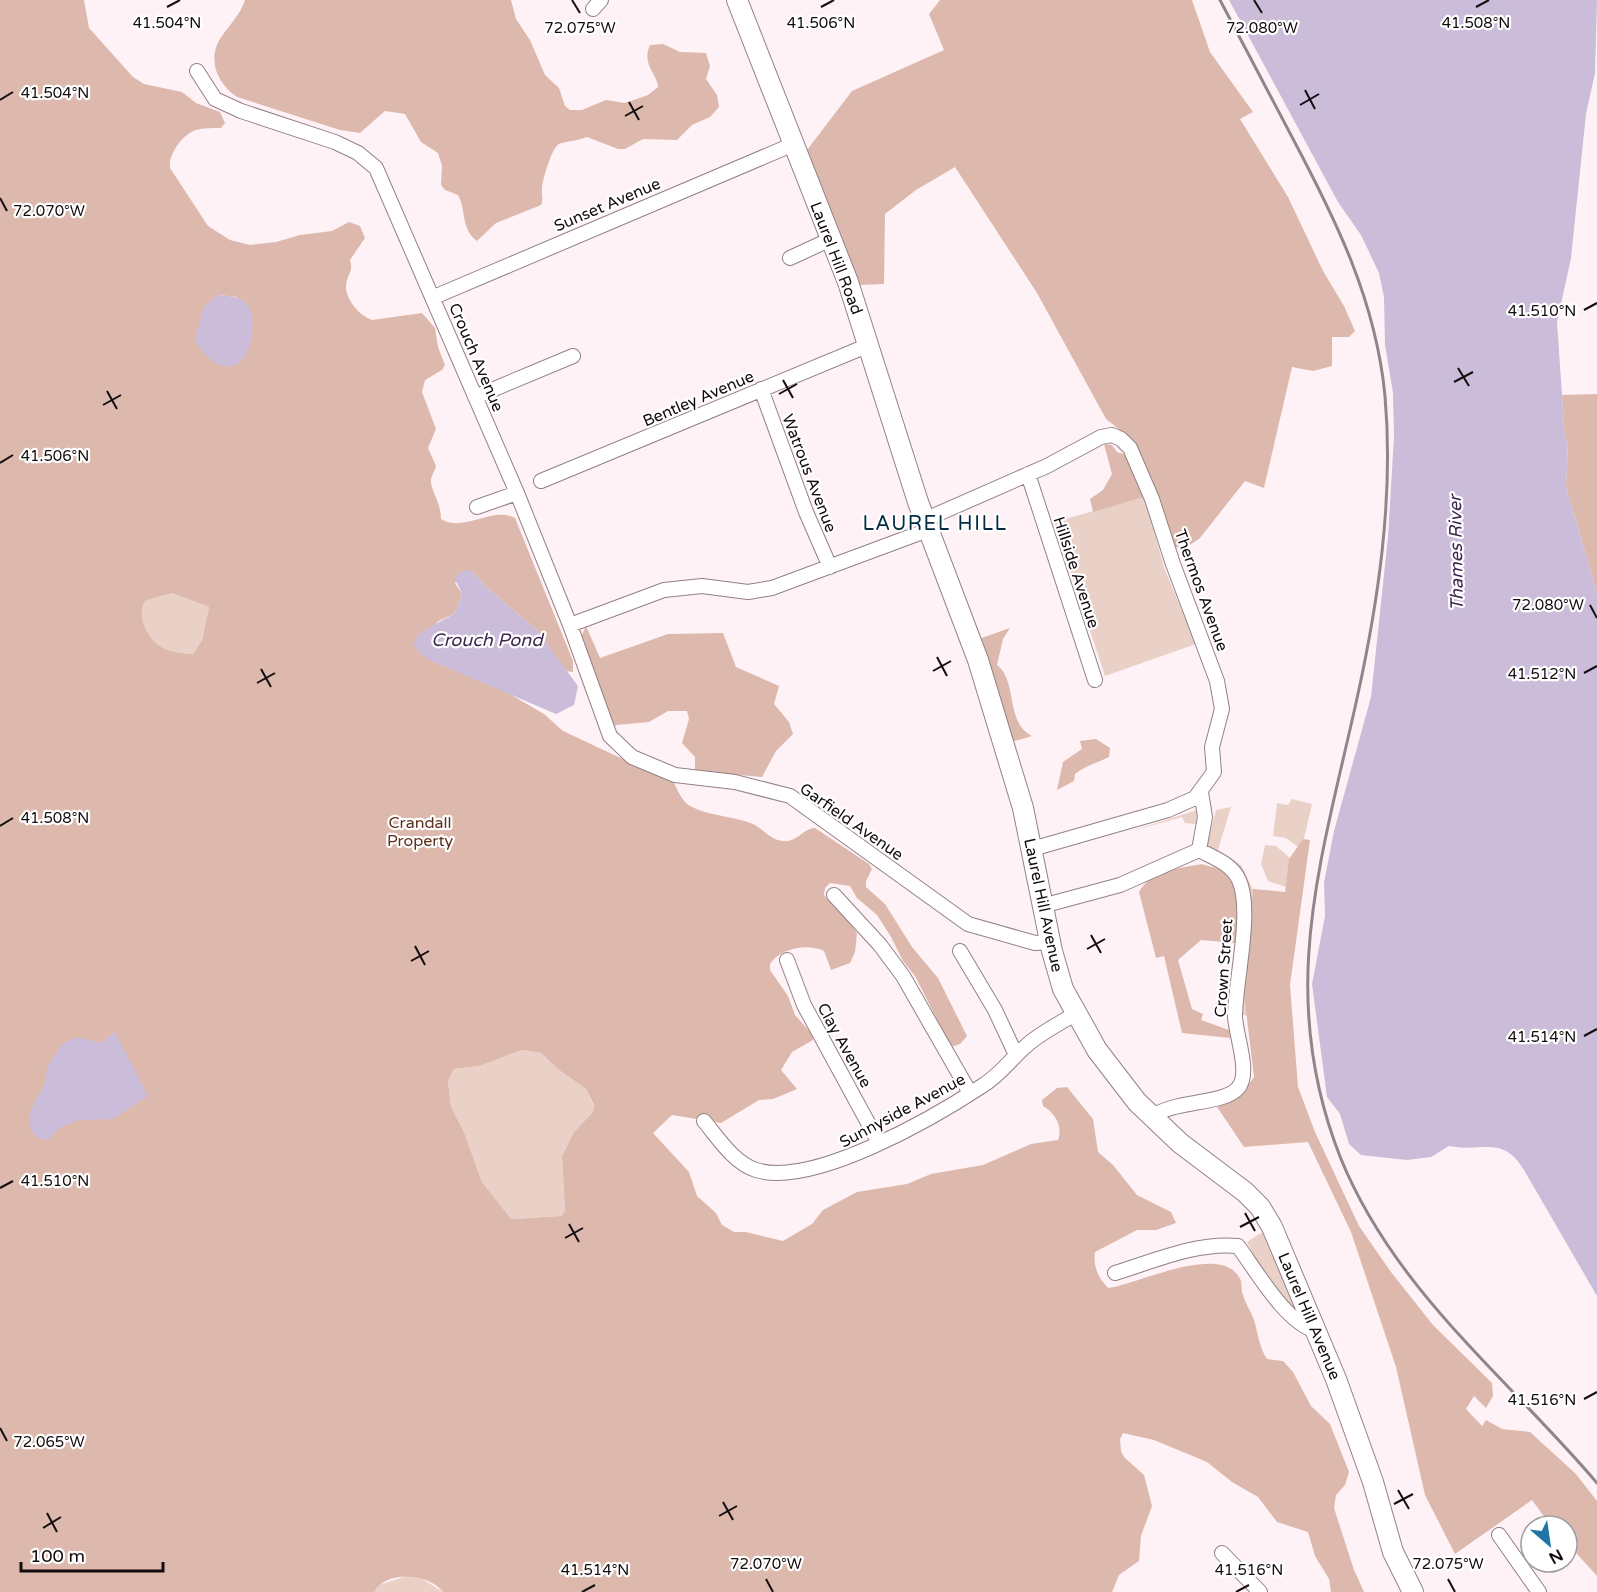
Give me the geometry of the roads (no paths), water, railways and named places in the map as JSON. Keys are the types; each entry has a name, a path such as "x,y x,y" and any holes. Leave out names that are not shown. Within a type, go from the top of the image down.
{"highway":[{"name":"Laurel Hill Road","path":"737,0 831,239 926,525"},
{"name":"Laurel Hill Avenue","path":"926,525 972,645 1019,794 1059,981 1075,1014 1104,1060 1152,1117 1180,1143 1237,1185 1258,1205 1279,1242 1317,1331 1359,1440 1395,1558 1413,1592"}],"street":[{"name":"Crouch Avenue","path":"197,71 215,99 242,111 335,142 357,153 376,168 434,297 517,493 570,625 599,711 610,736 625,753"},
{"name":"Sunset Avenue","path":"434,297 794,144"},
{"path":"790,258 831,239"},
{"name":"Bentley Avenue","path":"541,481 868,345"},
{"path":"475,397 573,356"},
{"name":"Watrous Avenue","path":"760,389 806,512 830,567"},
{"name":"Thermos Avenue","path":"570,625 664,590 702,586 737,592 755,592 830,567 926,525 1106,436 1115,436 1130,448 1152,499 1221,693 1222,714 1212,752 1214,772 1201,792"},
{"name":"Hillside Avenue","path":"1028,474 1095,680"},
{"path":"477,507 517,493"},
{"name":"Garfield Avenue","path":"625,753 675,775 735,782 790,796 968,924 1035,942 1050,942"},
{"path":"1032,849 1186,804 1201,792 1205,817 1199,850 1120,885 1042,906"},
{"name":"Crown Street","path":"1152,1117 1168,1108 1230,1094 1238,1088 1243,1078 1235,1003 1243,927 1242,890 1239,879 1230,867 1199,850"},
{"path":"834,895 880,945 903,976 970,1093"},
{"path":"960,951 989,1000 1016,1055"},
{"name":"Clay Avenue","path":"787,960 804,1005 879,1143"},
{"name":"Sunnyside Avenue","path":"704,1121 731,1153 753,1169 793,1171 833,1163 879,1143 987,1083 1032,1041 1075,1014"},
{"path":"1115,1273 1184,1252 1226,1245 1238,1246 1268,1288 1303,1328 1317,1331"},
{"path":"1499,1535 1539,1592"},
{"path":"1222,1553 1260,1592"}],"water":[{"name":"Thames River","path":"1229,0 1597,0 1595,73 1586,114 1571,258 1557,322 1565,439 1568,442 1566,487 1597,593 1597,1296 1524,1170 1508,1152 1491,1147 1449,1146 1431,1157 1407,1160 1361,1155 1349,1144 1340,1114 1327,1097 1312,984 1325,916 1324,883 1334,831 1371,697 1388,537 1394,437 1393,393 1385,345 1384,297 1379,273 1361,235 1338,202"},
{"path":"218,295 242,300 252,315 252,333 247,351 239,363 232,366 213,361 195,339 204,307"},
{"name":"Crouch Pond","path":"465,570 472,571 485,586 536,629 578,686 574,705 556,714 432,661 421,654 413,644 420,633 455,613 462,594 454,577"},
{"path":"115,1032 148,1096 113,1119 79,1120 61,1127 49,1139 39,1139 30,1126 30,1114 44,1086 48,1067 61,1045 77,1037 101,1043"}],"railway":[{"path":"1220,0 1324,199 1352,262 1373,327 1385,396 1386,512 1377,589 1364,666 1318,875 1311,931 1308,986 1311,1042 1322,1099 1341,1159 1364,1206 1391,1250 1422,1292 1456,1331 1597,1483"}],"district":[{"name":"LAUREL HILL","path":"935,523"}],"park label":[{"name":"Crandall Property","path":"420,831"}]}
